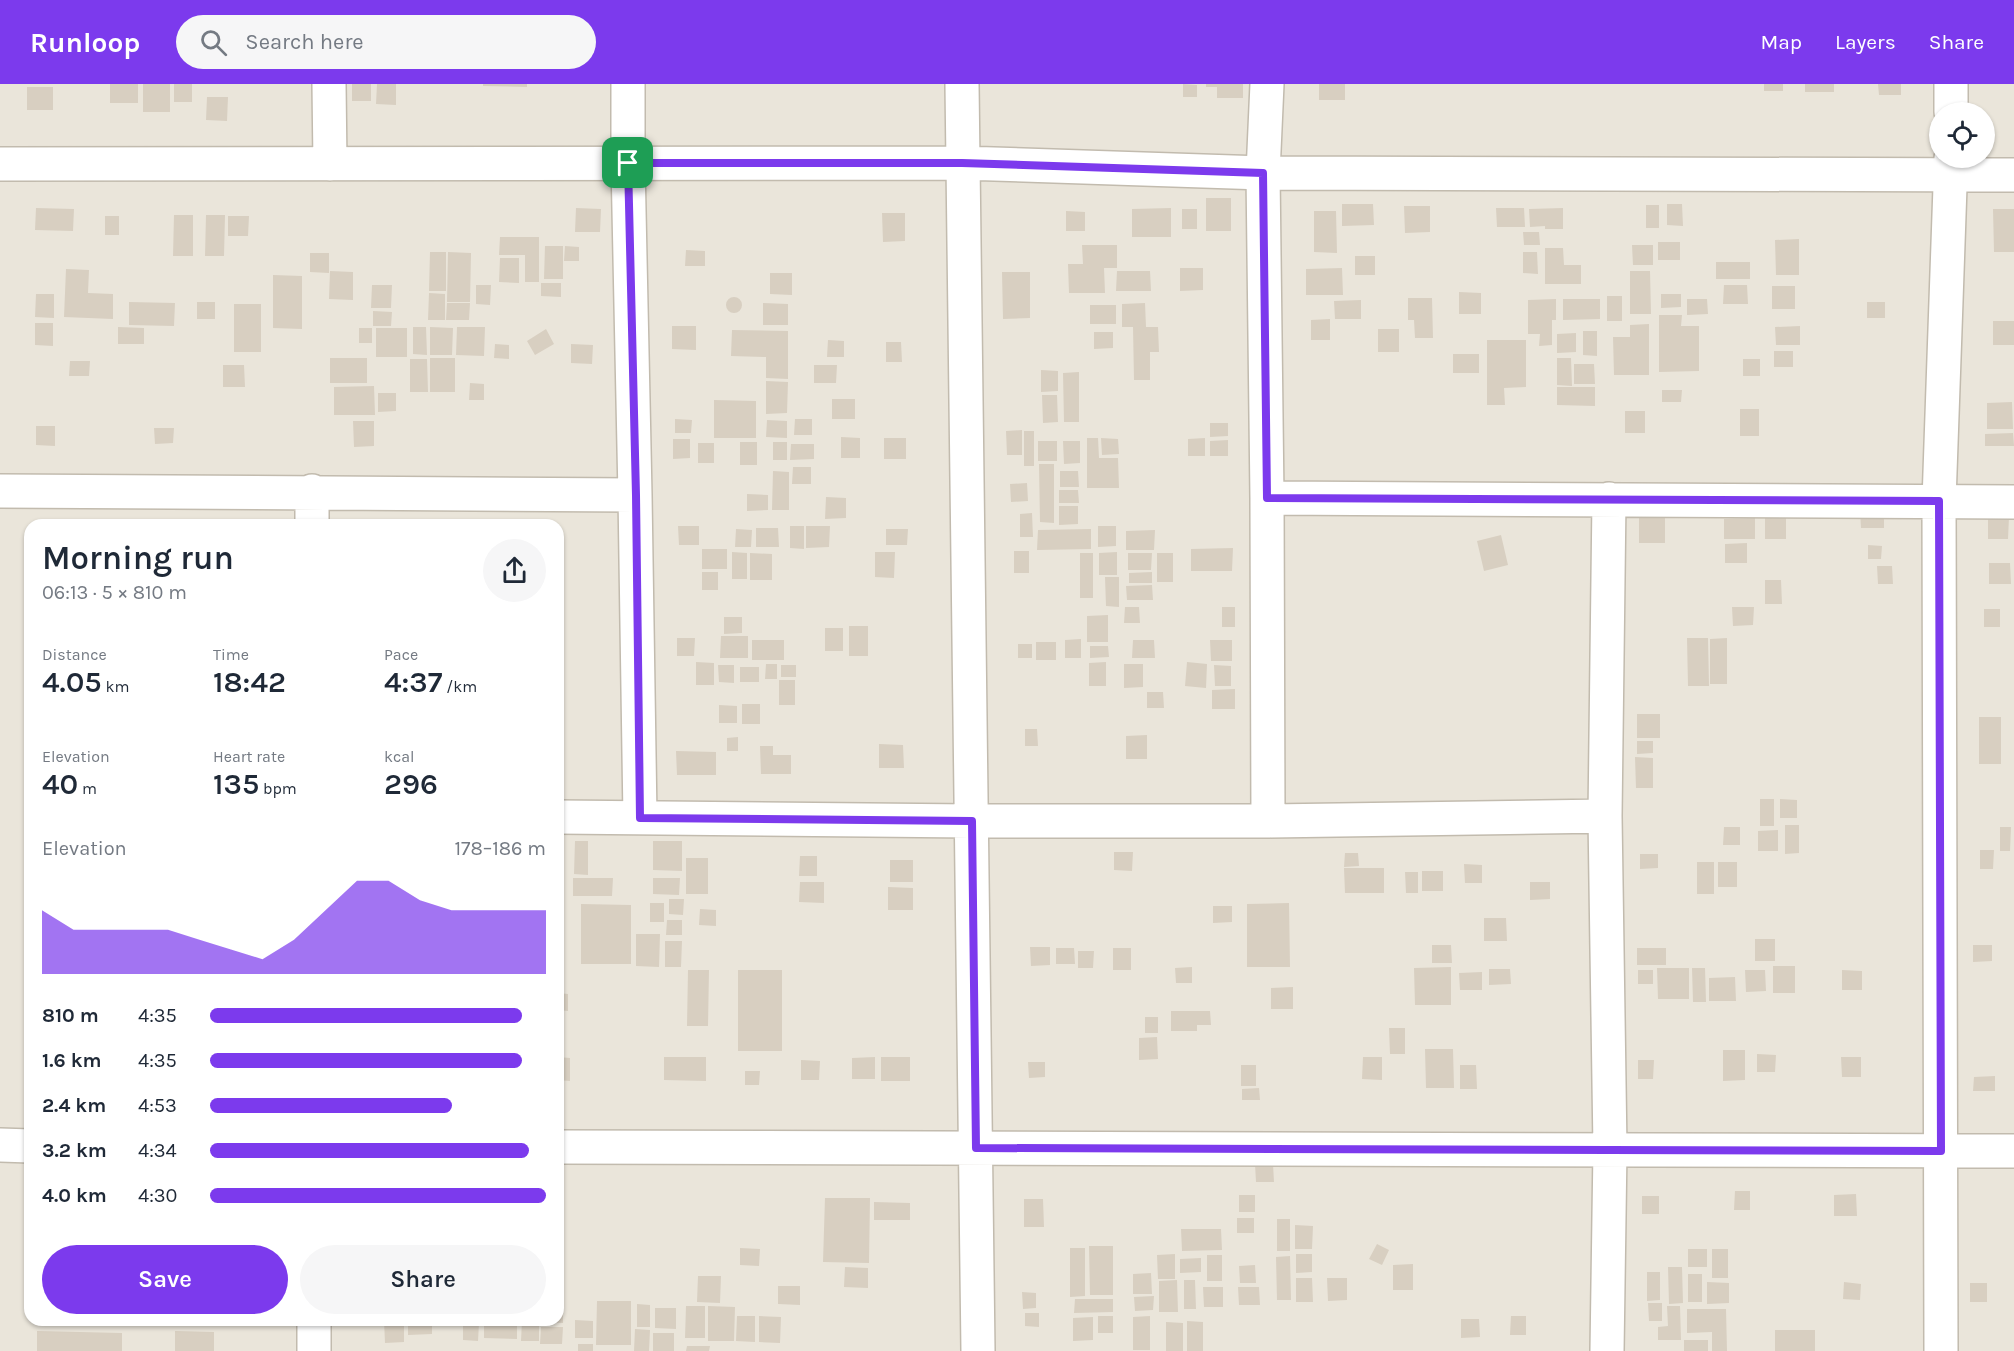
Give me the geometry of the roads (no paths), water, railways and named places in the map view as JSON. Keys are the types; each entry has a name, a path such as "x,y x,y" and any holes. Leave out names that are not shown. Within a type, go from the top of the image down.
{"street":[{"path":"328,84 330,164"},
{"path":"628,84 640,818"},
{"path":"962,84 978,1351"},
{"path":"1267,84 1263,173 1268,821"},
{"path":"1951,84 1951,102"},
{"path":"0,164 962,163 1263,173 1929,166"},
{"path":"1941,1351 1939,501 1951,168"},
{"path":"1965,168 2014,175"},
{"path":"0,491 312,491 636,495"},
{"path":"312,491 312,519"},
{"path":"1267,498 2014,502"},
{"path":"1607,1351 1611,1149 1605,816 1609,500"},
{"path":"564,816 972,821 1268,821 1605,816"},
{"path":"0,1145 24,1146"},
{"path":"564,1147 2014,1151"},
{"path":"314,1326 314,1351"}]}
